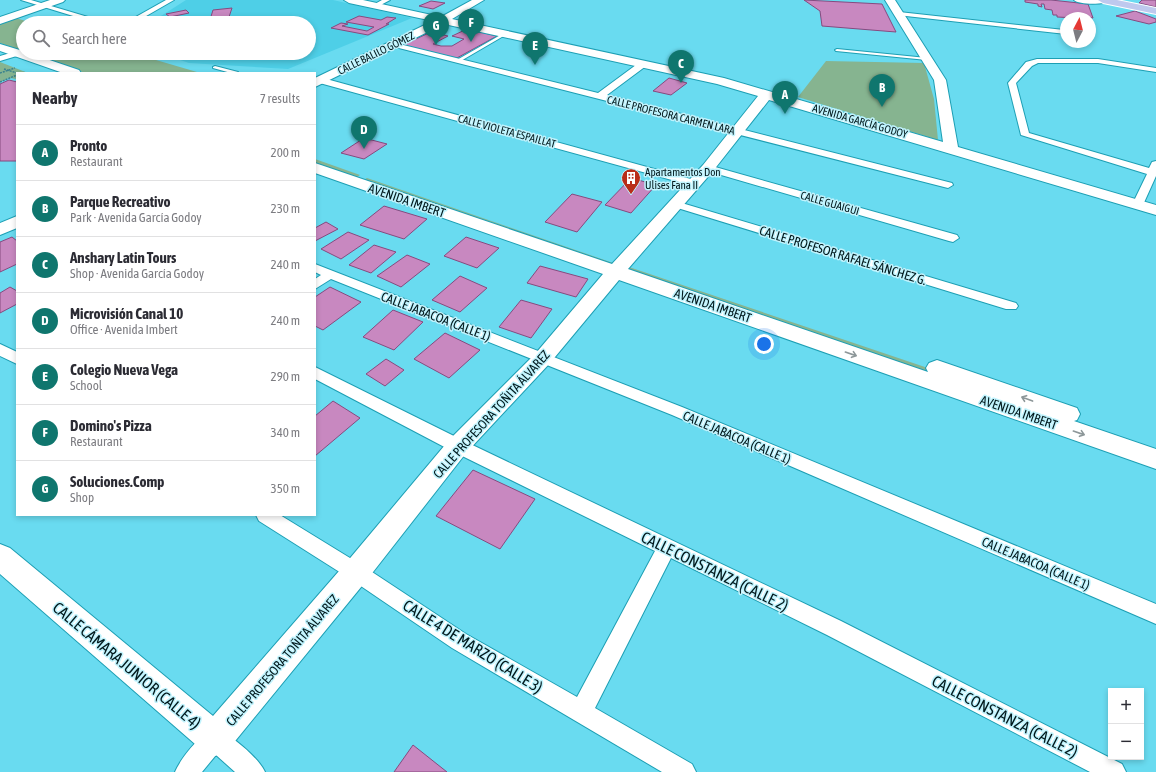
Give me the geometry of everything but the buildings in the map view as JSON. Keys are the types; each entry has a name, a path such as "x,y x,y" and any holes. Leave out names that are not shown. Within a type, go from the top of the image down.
{"main road":[{"path":"0,21 60,0"},
{"name":"AVENIDA GARCÍA GODOY","path":"349,0 720,81 951,148 1156,210"},
{"name":"CALLE BALILO GÓMEZ","path":"317,82 442,21 479,0"},
{"path":"890,0 940,80 951,148"},
{"path":"1079,0 1107,0 1156,10"},
{"path":"1,57 16,53"},
{"path":"1,57 48,72"},
{"path":"37,60 72,72"},
{"name":"CALLE PROFESORA TOÑITA ÁLVAREZ","path":"215,739 356,572 458,446 543,358 620,267 701,176 767,94"},
{"name":"AVENIDA IMBERT","path":"316,156 360,178"},
{"name":"AVENIDA IMBERT","path":"316,168 360,178 1049,414 1156,444"},
{"name":"AVENIDA IMBERT","path":"1049,414 1156,459"},
{"name":"CALLE CÁMARA JUNIOR (CALLE 4)","path":"0,557 215,739"}],"street":[{"path":"24,0 81,16"},
{"path":"142,16 171,0"},
{"path":"375,6 387,0"},
{"path":"899,14 1060,32"},
{"name":"CALLE PROFESORA CARMEN LARA","path":"394,44 948,185"},
{"path":"1138,205 1155,170 1024,133 1012,84 1029,64 1037,61 1098,61 1156,70"},
{"path":"599,97 643,64"},
{"name":"CALLE VIOLETA ESPAILLAT","path":"317,82 701,176"},
{"name":"CALLE GUAIGUI","path":"701,176 953,238"},
{"name":"CALLE PROFESOR RAFAEL SÁNCHEZ G.","path":"676,204 1011,306"},
{"path":"316,283 322,271"},
{"name":"CALLE JABACOA (CALLE 1)","path":"322,271 677,411 1156,614"},
{"path":"0,349 16,358"},
{"name":"CALLE CONSTANZA (CALLE 2)","path":"316,373 458,446 834,628 1114,772"},
{"name":"CALLE 4 DE MARZO (CALLE 3)","path":"267,516 356,572 459,641 684,772"},
{"path":"582,712 667,547"},
{"name":"CALLE PROFESORA TOÑITA ÁLVAREZ","path":"187,772 215,739"},
{"name":"CALLE CÁMARA JUNIOR (CALLE 4)","path":"215,739 253,772"}],"lane":[{"path":"457,61 505,34"},
{"path":"837,50 927,59"},
{"path":"215,68 232,72"},
{"path":"220,72 224,70"}],"path":[{"path":"1,57 8,70 16,74"},
{"path":"0,74 15,68"},
{"path":"0,82 16,74"}],"shaded area":[{"path":"186,0 333,0 412,18 316,57 316,16 161,16"},
{"path":"180,60 310,60 288,69 189,63"}],"green space":[{"path":"16,18 16,49 0,43 0,23"},
{"path":"48,60 156,60 197,72 82,72"},
{"path":"826,61 924,63 934,99 938,140 798,97"},
{"path":"0,62 25,72 16,72 16,79 9,78 0,82"},
{"path":"316,159 360,175 353,180 316,166"},
{"path":"367,178 616,264 613,268 360,182"},
{"path":"626,266 996,391 1039,410 622,273"}],"place":[{"name":"Domino's Pizza","path":"471,42"},
{"name":"Soluciones.Comp","path":"436,45"},
{"name":"Colegio Nueva Vega","path":"535,65"},
{"name":"Anshary Latin Tours","path":"681,83"},
{"name":"Parque Recreativo","path":"882,107"},
{"name":"Pronto","path":"785,114"},
{"name":"Microvisión Canal 10","path":"364,149"},
{"name":"Apartamentos Don Ulises Fana II","path":"631,195"}]}
